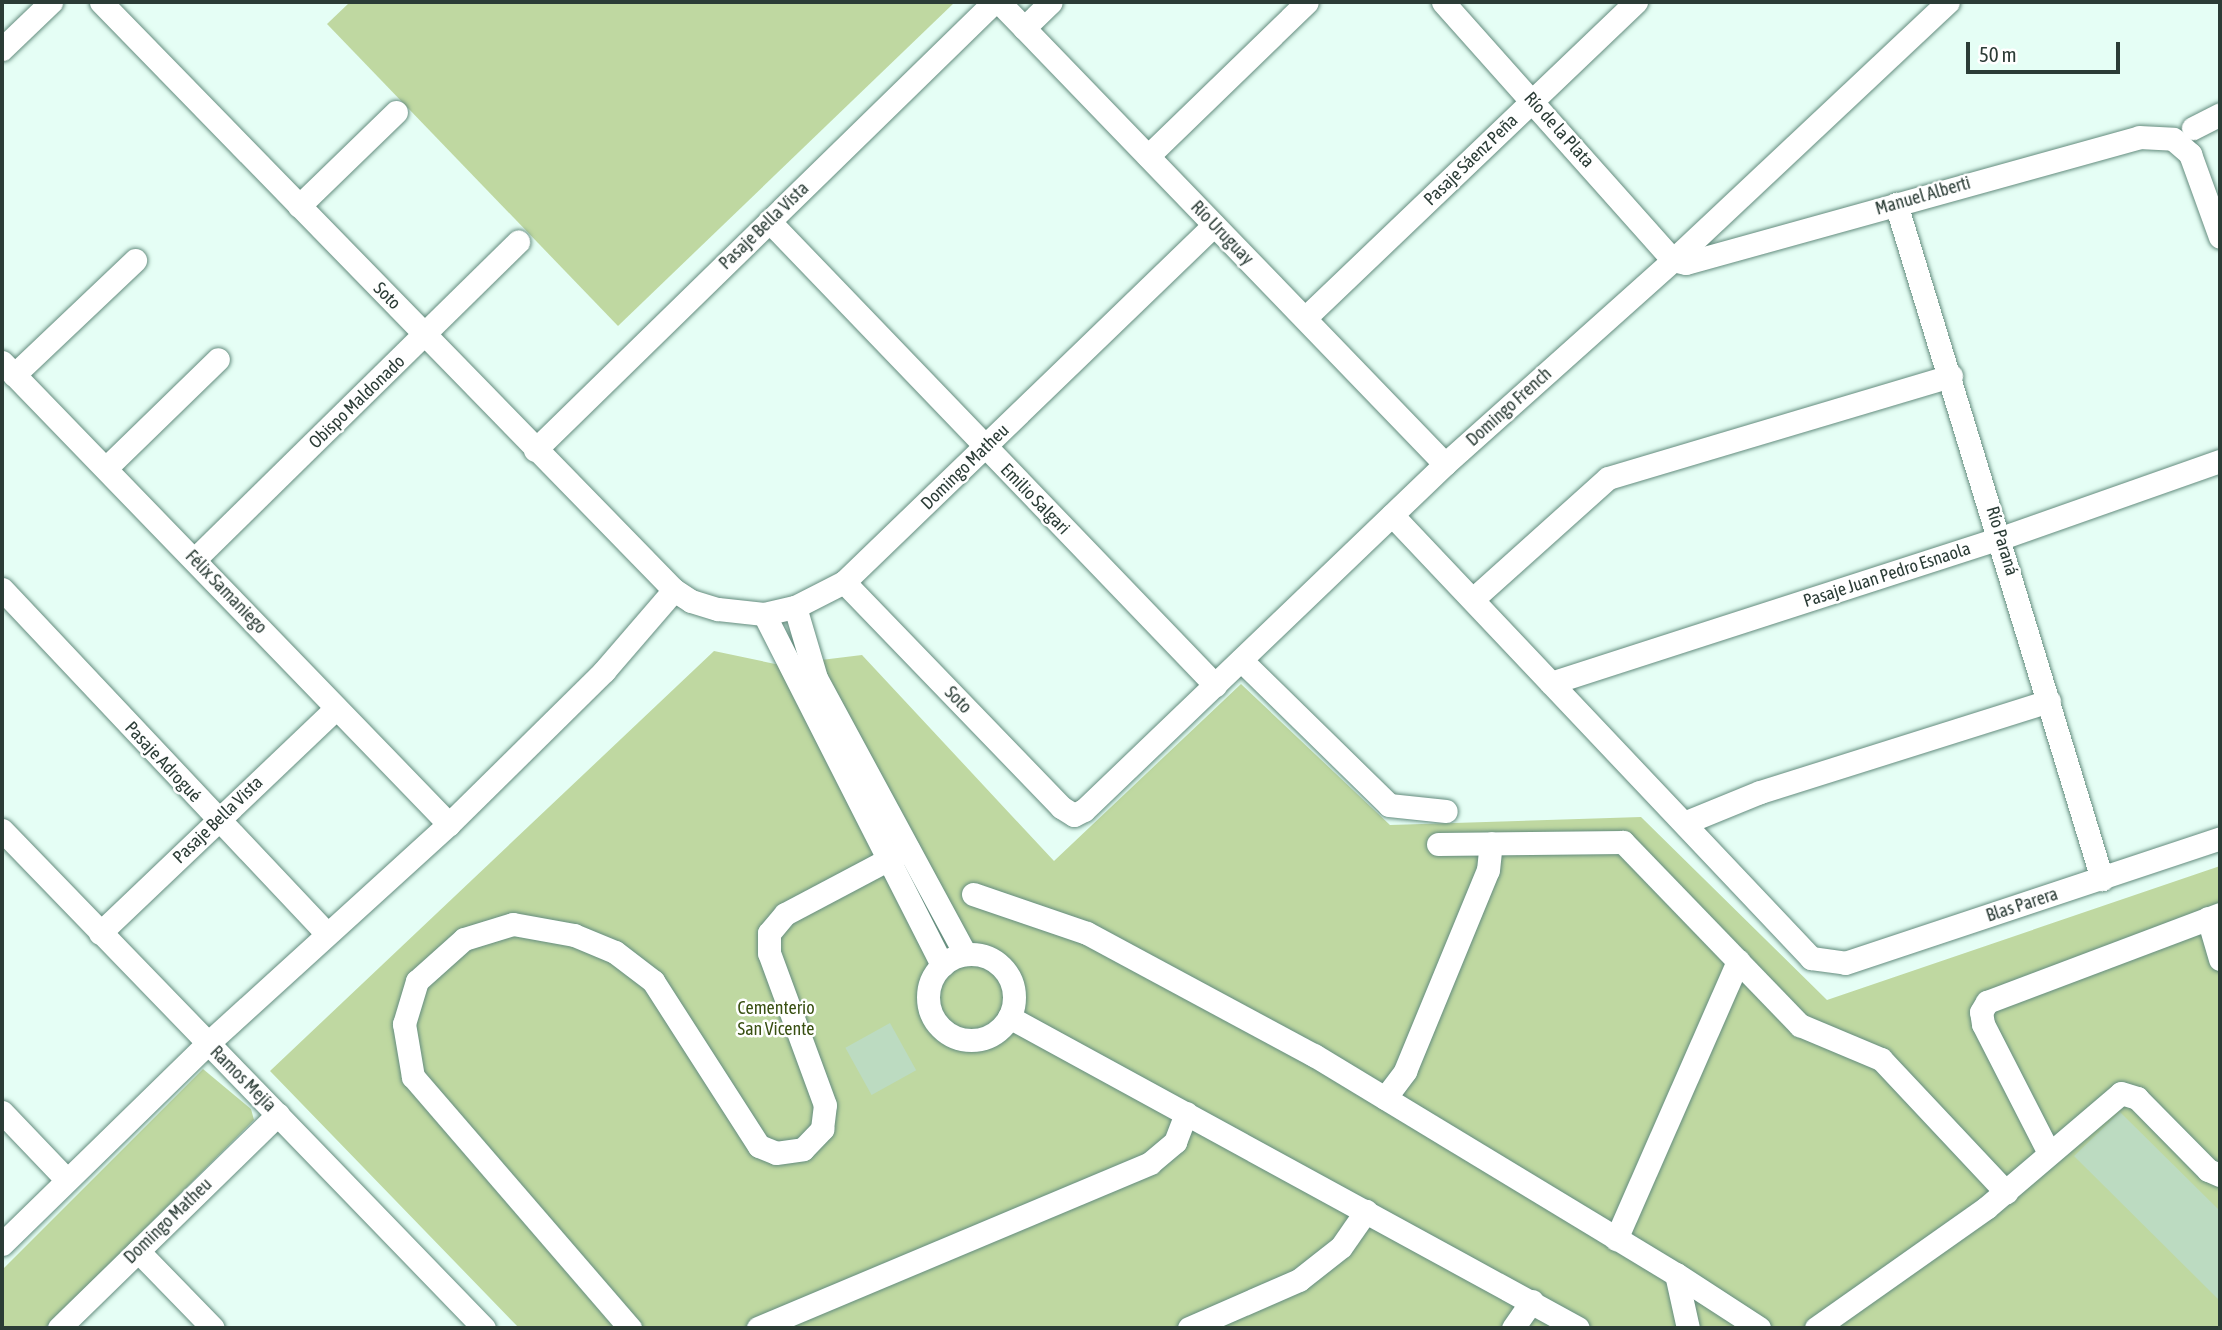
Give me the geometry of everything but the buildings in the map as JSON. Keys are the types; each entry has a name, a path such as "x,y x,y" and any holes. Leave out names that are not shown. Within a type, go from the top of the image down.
{"street":[{"path":"2,49 51,2"},
{"name":"Soto","path":"100,2 674,590"},
{"name":"Río Uruguay","path":"996,2 1446,464"},
{"name":"Pasaje Bella Vista","path":"535,450 996,2"},
{"path":"1024,28 1051,2"},
{"path":"1148,156 1307,2"},
{"name":"Río de la Plata","path":"1443,2 1673,260"},
{"name":"Pasaje Sáenz Peña","path":"1305,318 1636,2"},
{"name":"Domingo French","path":"1074,815 1084,810 1446,464 1673,260 1932,7"},
{"path":"299,206 396,112"},
{"name":"Manuel Alberti","path":"1673,260 1686,263 2118,140 2183,133 2220,114"},
{"path":"2183,133 2198,167 2220,237"},
{"name":"Río Paraná","path":"1896,204 2001,538 2102,879"},
{"name":"Emilio Salgari","path":"769,221 1214,685"},
{"name":"Domingo Matheu","path":"674,590 702,604 764,614 795,607 844,582 1214,225"},
{"name":"Obispo Maldonado","path":"195,559 518,242"},
{"path":"8,369 135,260"},
{"path":"106,468 218,359"},
{"name":"Félix Samaniego","path":"8,369 449,824"},
{"path":"1473,599 1608,478 1951,376"},
{"name":"Pasaje Juan Pedro Esnaola","path":"1551,683 2001,538 2220,461"},
{"path":"1392,515 1684,822 1760,792 2049,701"},
{"name":"Soto","path":"844,582 1061,807 1074,815"},
{"name":"Pasaje Adrogué","path":"2,589 216,820 327,934"},
{"path":"2,1244 207,1044 449,824 604,671 674,590"},
{"path":"795,607 816,678 965,954"},
{"path":"764,614 886,860 942,965"},
{"path":"1241,660 1389,805 1446,811"},
{"name":"Pasaje Bella Vista","path":"100,933 336,708"},
{"name":"Blas Parera","path":"1684,822 1726,872 1803,953 1823,962 1845,962 2220,838"},
{"name":"Ramos Mejía","path":"2,830 484,1328"},
{"path":"1438,844 1623,842 1809,1032 1881,1059 2006,1192"},
{"path":"1385,1098 1405,1071 1488,870 1491,843"},
{"path":"629,1328 413,1077 404,1024 417,981 464,939 513,924 575,935 615,952 653,981 750,1136 766,1149 793,1152 817,1137 824,1123 825,1105 769,953 769,933 785,914 908,849"},
{"path":"973,894 1087,933 1385,1098 1676,1274 1759,1328"},
{"path":"2049,1153 1983,1024 1981,1012 1987,1002 2214,916 2220,959"},
{"path":"965,954 991,959 1002,967 1014,990 1009,1017 987,1037 973,1040 945,1031 929,1006 933,977 942,965 965,954"},
{"path":"1616,1239 1738,961"},
{"path":"1009,1017 1578,1328"},
{"path":"1816,1328 2006,1192 2110,1099 2129,1093 2208,1170 2220,1175"},
{"path":"2,1112 67,1181"},
{"path":"758,1328 1150,1163 1175,1142 1186,1113"},
{"name":"Domingo Matheu","path":"60,1328 278,1114"},
{"path":"1189,1328 1299,1280 1341,1247 1366,1211"},
{"path":"138,1251 213,1328"},
{"path":"1676,1274 1688,1328"},
{"path":"1513,1328 1532,1301"}],"green space":[{"path":"350,2 955,2 618,326 327,24"},
{"name":"Cementerio San Vicente","path":"714,651 780,665 862,655 1054,861 1241,684 1390,825 1641,817 1827,1000 2220,866 2220,1328 519,1328 270,1071"},
{"path":"203,1069 251,1109 254,1120 45,1328 2,1328 2,1270"}]}
